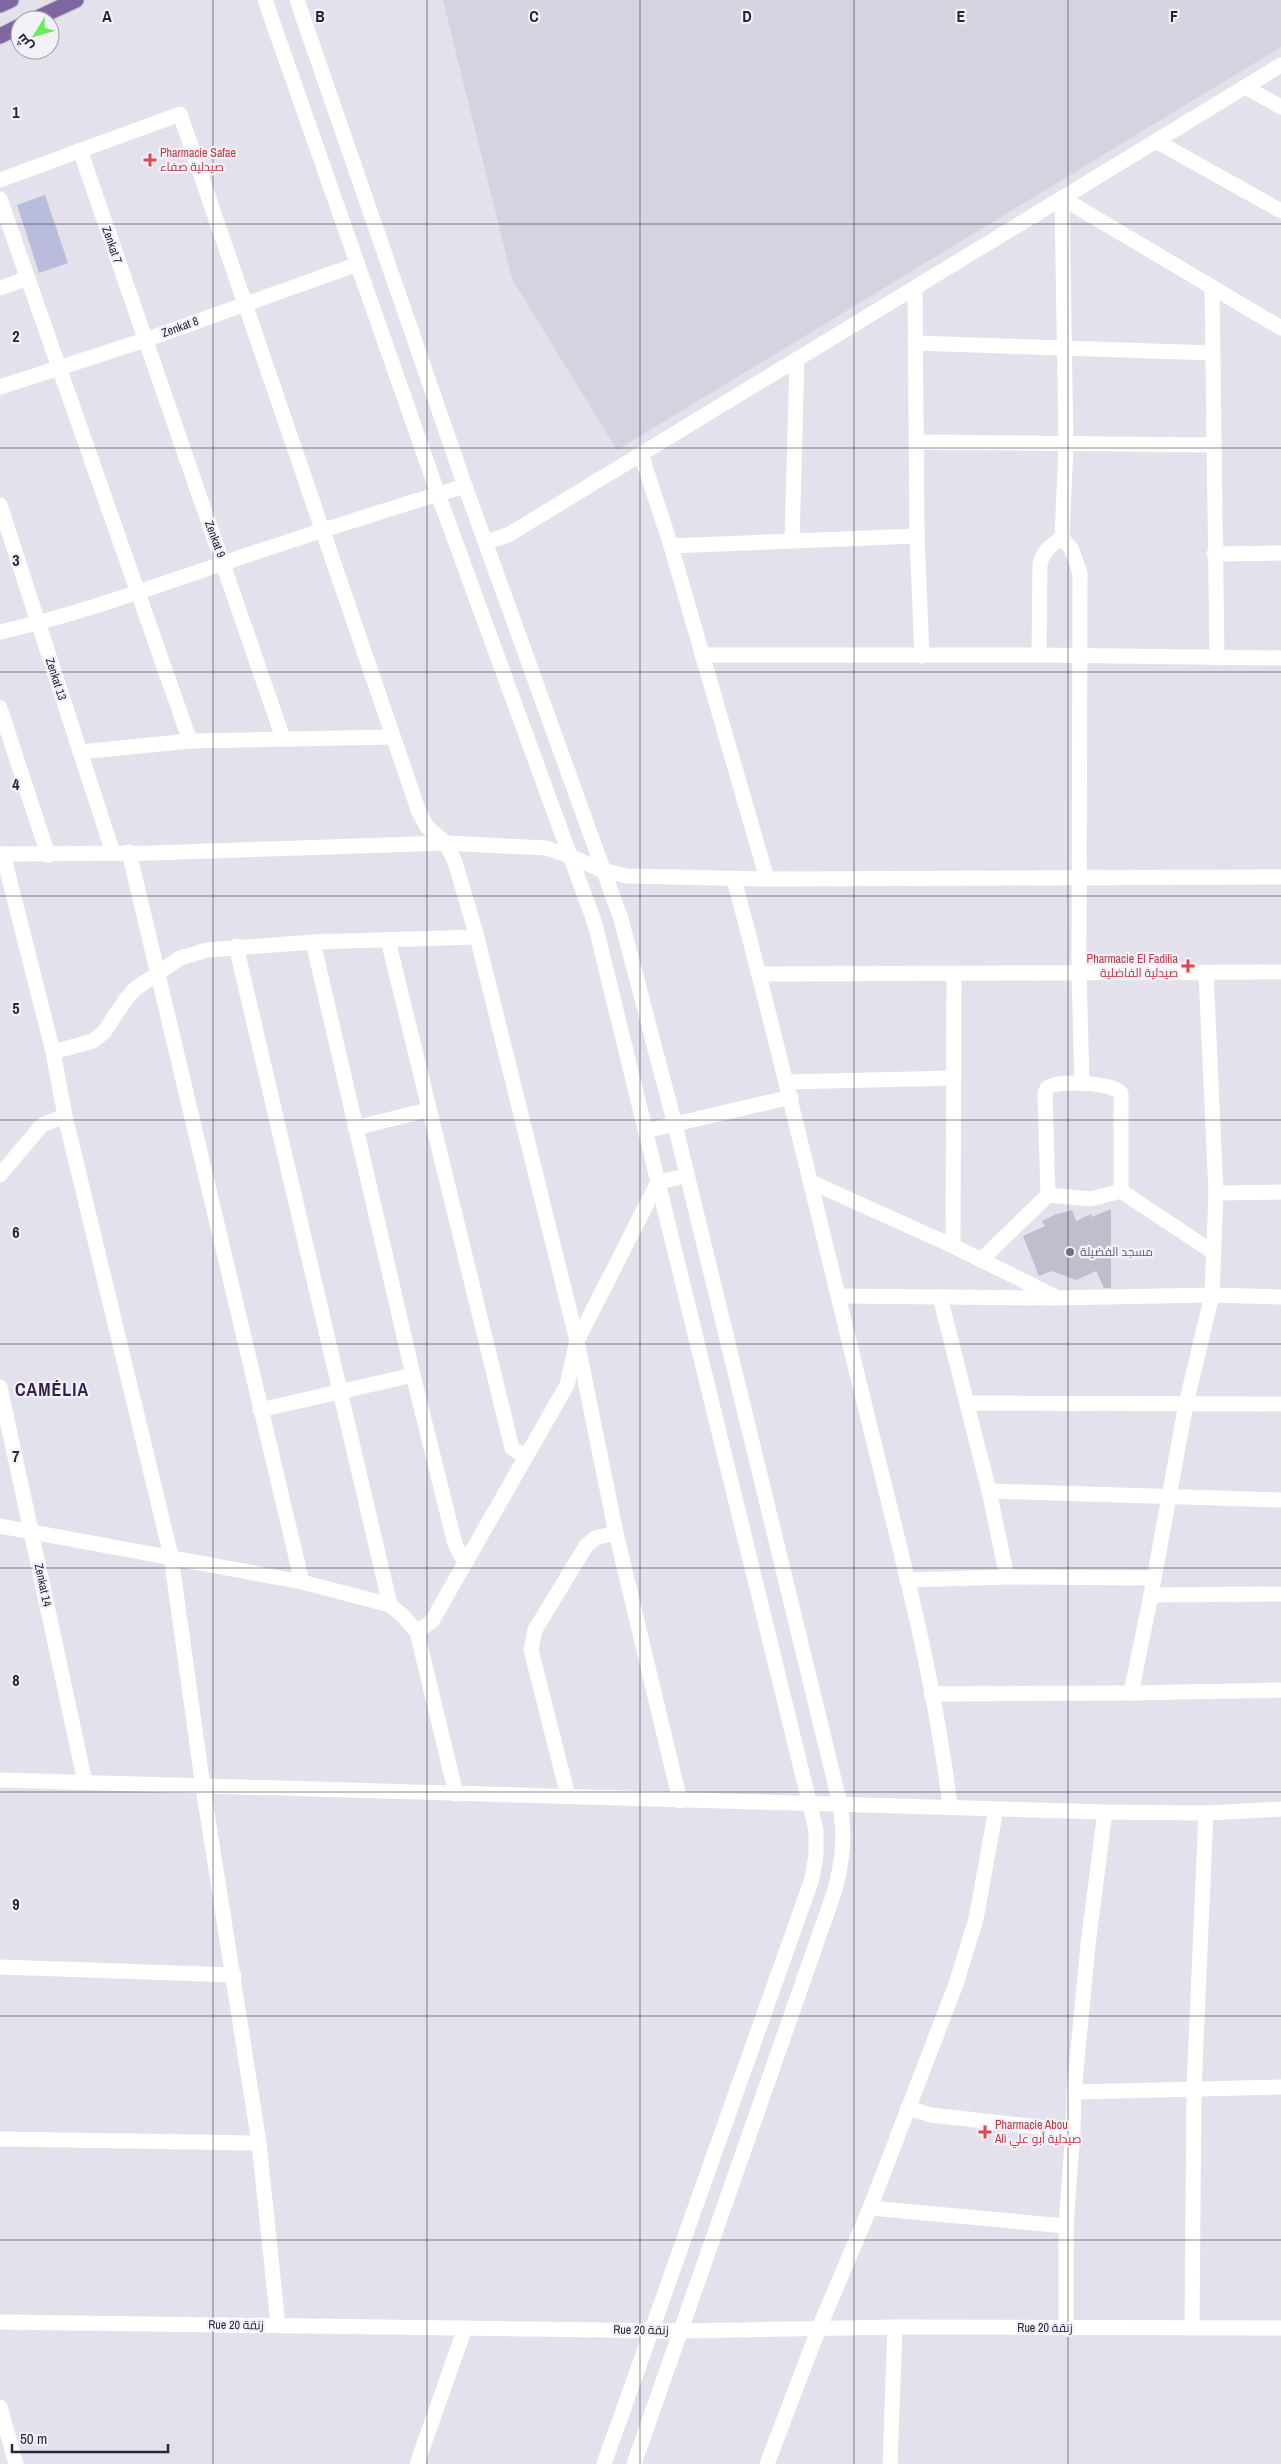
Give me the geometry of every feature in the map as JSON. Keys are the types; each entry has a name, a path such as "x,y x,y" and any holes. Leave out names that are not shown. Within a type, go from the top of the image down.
{"main road":[{"path":"0,6 11,0"},
{"path":"54,10 76,0"}],"street":[{"path":"265,0 438,494 595,924 811,1803 816,1830 816,1855 812,1879 604,2464"},
{"path":"297,0 465,486 620,919 675,1125 840,1804 844,1841 835,1890 634,2464"},
{"path":"486,542 508,535 1281,65"},
{"path":"1245,87 1281,107"},
{"path":"0,180 180,114 243,304 323,530 419,812 427,827 446,843 455,862 477,937 577,1341 616,1533 680,1801"},
{"path":"1156,141 1281,211"},
{"name":"Zenkat 7","path":"80,150 144,340"},
{"path":"1062,198 1281,328"},
{"path":"1062,198 1066,347 1066,445 1062,538 1071,548 1080,573 1079,973 1082,1084"},
{"path":"0,199 190,741"},
{"name":"Zenkat 8","path":"0,387 58,366 144,340 358,264"},
{"path":"0,288 28,278"},
{"path":"915,288 917,536 922,656"},
{"path":"1212,288 1212,445 1217,658"},
{"name":"Zenkat 9","path":"144,340 224,563 283,738"},
{"path":"915,343 1213,353"},
{"path":"792,541 797,359"},
{"path":"916,442 1212,445"},
{"path":"641,454 671,546 767,879"},
{"path":"0,632 38,624 138,593 323,530 465,486"},
{"name":"Zenkat 13","path":"0,505 7,549 38,624 113,853"},
{"path":"671,546 917,536"},
{"path":"1038,655 1040,564 1042,556 1049,546 1062,538"},
{"path":"1214,554 1281,554"},
{"path":"702,655 1038,655 1281,658"},
{"path":"0,708 48,855"},
{"path":"80,752 190,741 394,737"},
{"path":"278,2325 259,2144 203,1787 171,1556 65,1116 53,1052 2,854 48,855 446,843 546,848 601,870 627,876 734,879 1281,877"},
{"path":"129,852 159,971 260,1410 302,1582"},
{"path":"734,879 791,1098 907,1580 943,1748 950,1806"},
{"path":"53,1052 93,1041 104,1032 130,994 159,971 180,958 207,950 236,946 313,942 477,937"},
{"path":"388,940 512,1448 526,1457"},
{"path":"313,942 413,1375 455,1544 461,1556 467,1561"},
{"path":"236,946 390,1605"},
{"path":"759,974 1281,972"},
{"path":"953,1246 954,973"},
{"path":"1131,1693 1186,1404 1212,1295 1216,1193 1206,973"},
{"path":"787,1082 954,1078"},
{"path":"980,1260 1048,1195 1045,1091 1052,1084 1112,1086 1121,1093 1121,1191"},
{"path":"645,1131 791,1098"},
{"path":"356,1128 428,1110"},
{"path":"0,1175 42,1125 65,1116"},
{"path":"658,1182 686,1176"},
{"path":"417,1632 432,1621 567,1385 577,1341 658,1182"},
{"path":"811,1182 953,1246 1056,1298"},
{"path":"1048,1195 1091,1199 1121,1191 1213,1252"},
{"path":"1216,1193 1281,1192"},
{"path":"838,1296 1056,1298 1212,1295 1281,1297"},
{"path":"940,1297 989,1491 1007,1577"},
{"path":"260,1410 413,1375"},
{"name":"Zenkat 14","path":"0,1387 85,1782"},
{"path":"967,1403 1281,1404"},
{"path":"989,1491 1281,1500"},
{"path":"0,1526 32,1534 171,1556 302,1582 390,1605 404,1616 417,1632 456,1794"},
{"path":"568,1796 531,1650 532,1640 535,1630 586,1546 595,1538 616,1533"},
{"path":"907,1580 1007,1577 1154,1578"},
{"path":"1151,1595 1281,1594"},
{"path":"932,1694 1281,1690"},
{"path":"0,1780 568,1796 680,1801 950,1806 1105,1812 1206,1813 1281,1809"},
{"path":"767,2464 819,2328 870,2208 956,1984 976,1918 996,1809"},
{"path":"1066,2328 1066,2226 1074,2131 1074,2092 1088,1945 1105,1812"},
{"path":"1192,2328 1194,2089 1206,1813"},
{"path":"0,1967 234,1975"},
{"path":"1074,2092 1281,2087"},
{"path":"908,2108 931,2115 1074,2131"},
{"path":"0,2139 259,2144"},
{"path":"870,2208 1066,2226"},
{"name":"Rue 20 زنقة","path":"0,2322 680,2331 895,2327 1281,2328"},
{"path":"890,2464 895,2327"},
{"path":"417,2464 465,2328"},
{"path":"0,2407 16,2464"}],"shaded area":[{"path":"443,0 1281,0 1281,47 617,450 512,279"},
{"path":"45,195 68,263 39,273 17,205"}],"building":[{"name":"مسجد الفضيلة","path":"1111,1209 1111,1288 1104,1288 1096,1271 1076,1280 1051,1271 1039,1276 1023,1236 1045,1226 1042,1221 1054,1215 1072,1210 1076,1221 1091,1214 1092,1217"}],"place":[{"name":"Pharmacie Safae صيدلية صفاء","path":"150,160"},
{"name":"Pharmacie El Fadilia صيدلية الفاضلية","path":"1188,966"},
{"name":"مسجد الفضيلة","path":"1070,1252"},
{"name":"Pharmacie Abou Ali صيدلية أبو علي","path":"985,2132"}],"district":[{"name":"CAMÉLIA","path":"52,1389"}]}
